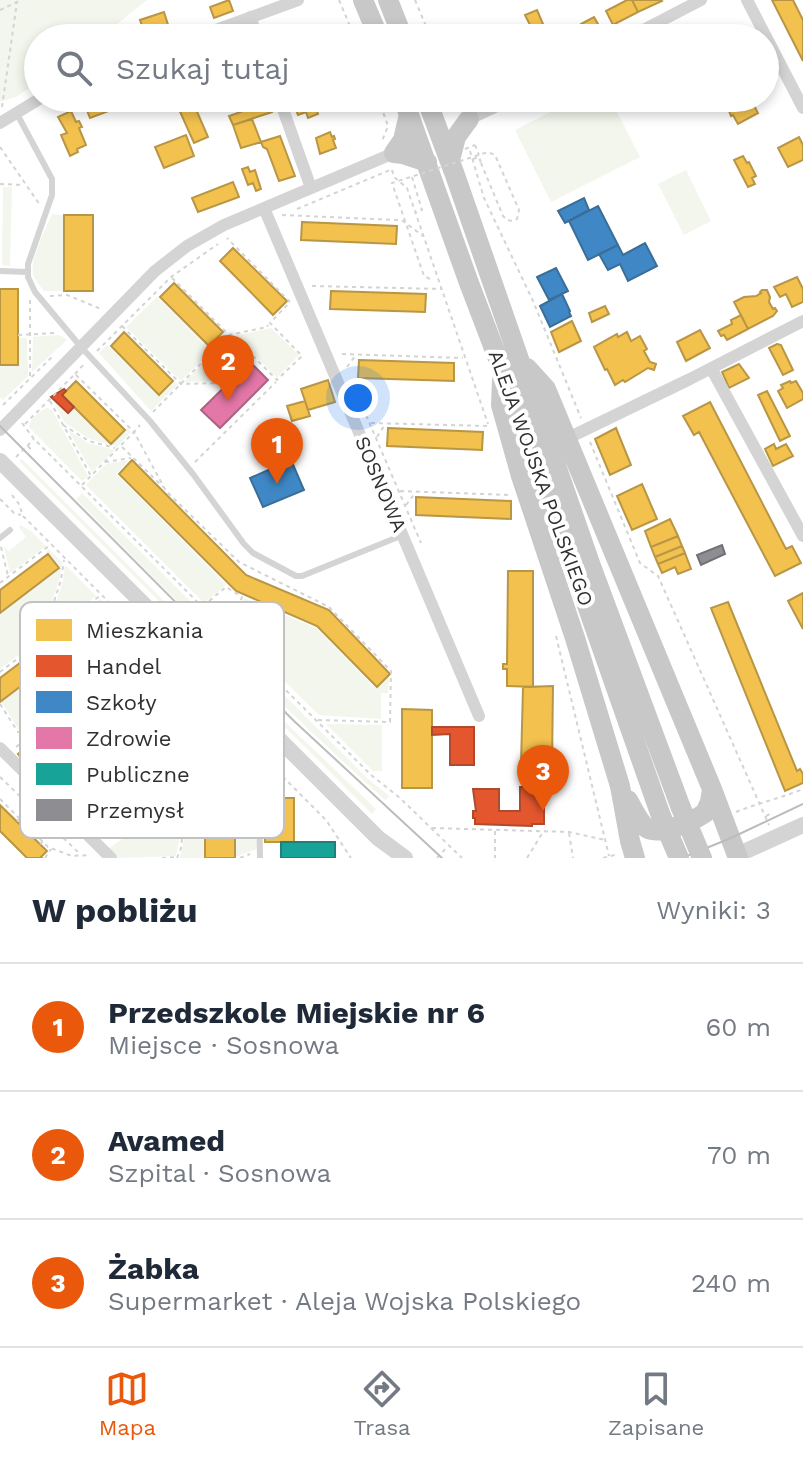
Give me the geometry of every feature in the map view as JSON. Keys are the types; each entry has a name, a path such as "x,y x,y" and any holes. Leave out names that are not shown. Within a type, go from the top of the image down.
{"main road":[{"path":"363,0 373,24"},
{"path":"388,0 397,24"},
{"path":"389,156 403,140 405,112"},
{"name":"ALEJA WOJSKA POLSKIEGO","path":"408,112 512,365 702,858"},
{"name":"ALEJA WOJSKA POLSKIEGO","path":"433,112 458,154 526,432 661,816 679,858"},
{"path":"444,112 451,117 469,119"},
{"path":"458,154 456,137 469,119"},
{"path":"389,156 403,154 427,162"},
{"path":"512,365 501,405 620,786 630,841 629,856"},
{"name":"ALEJA WOJSKA POLSKIEGO","path":"512,365 546,389 712,789 735,857"},
{"path":"620,786 641,823 654,832 705,813 712,789"}],"street":[{"path":"231,24 298,0"},
{"path":"655,24 701,0"},
{"path":"747,0 759,24"},
{"path":"250,17 253,24"},
{"path":"779,62 803,108"},
{"path":"0,123 24,109"},
{"path":"284,112 311,188"},
{"path":"469,119 484,112"},
{"path":"0,430 155,271 187,246 224,225 389,156"},
{"name":"SOSNOWA","path":"264,208 479,716"},
{"path":"566,439 803,321"},
{"path":"711,368 799,518 803,536"},
{"path":"8,459 148,602"},
{"path":"284,742 378,838 405,858"},
{"path":"4,751 20,767"},
{"path":"735,857 803,825"},
{"path":"378,838 383,858"},
{"path":"93,840 111,858"}],"lane":[{"path":"17,113 52,179 52,195 28,264 28,277 35,292 81,347 148,417 253,553 296,576 302,576 403,535"},
{"path":"0,271 28,272"},
{"path":"0,539 10,530"},
{"path":"260,838 260,858"}],"path":[{"path":"339,0 349,24"},
{"path":"415,0 425,24"},
{"path":"0,10 19,1"},
{"path":"0,123 19,1"},
{"path":"383,112 388,126 389,156 394,177 407,188 480,401"},
{"path":"458,154 475,145 479,155"},
{"path":"0,147 46,214"},
{"path":"437,276 430,279 424,276 392,183 488,152 495,155 519,210 517,219 507,221 503,216 479,157 472,159 484,198 533,301 582,421"},
{"path":"389,156 281,215 397,220 424,237"},
{"path":"412,177 422,210 415,212"},
{"path":"0,184 25,185"},
{"path":"24,425 171,277 228,238 290,302 267,327 229,335 81,486"},
{"path":"171,277 229,335"},
{"path":"311,286 442,289"},
{"path":"188,468 302,356 270,323"},
{"path":"122,326 181,384 220,383 250,353 277,380"},
{"path":"18,335 69,332"},
{"path":"340,354 465,358"},
{"path":"346,368 357,355"},
{"path":"75,374 134,432 166,491"},
{"path":"49,400 91,476"},
{"path":"18,418 34,439 197,602"},
{"path":"370,423 489,426"},
{"path":"367,451 386,423"},
{"path":"62,424 89,441 119,447 239,562 329,607 391,671 390,722 315,720"},
{"path":"8,459 34,439"},
{"path":"27,445 33,452"},
{"path":"591,445 640,563 658,576 758,803 766,818 772,813"},
{"path":"104,462 133,458"},
{"path":"142,467 149,459"},
{"path":"399,491 514,495"},
{"path":"396,519 416,492"},
{"path":"0,499 14,513 23,516"},
{"path":"19,504 23,516 108,602"},
{"path":"0,539 8,577"},
{"path":"0,583 51,544"},
{"path":"54,602 64,558"},
{"path":"244,574 247,566"},
{"path":"208,602 226,587 242,597 240,602"},
{"path":"92,602 101,595"},
{"path":"0,672 20,656"},
{"path":"563,662 609,856"},
{"path":"6,667 9,671"},
{"path":"284,689 371,775 400,798 462,858"},
{"path":"0,704 20,732"},
{"path":"0,777 20,797"},
{"path":"284,778 326,820 351,858"},
{"path":"0,789 6,783"},
{"path":"729,816 803,789"},
{"path":"0,799 18,820"},
{"path":"430,828 569,832 606,840"},
{"path":"495,831 495,858"},
{"path":"527,858 543,832"},
{"path":"569,832 573,858"},
{"path":"36,838 51,848 75,857 89,855 93,858"},
{"path":"41,843 46,838"},
{"path":"63,838 82,856"},
{"path":"162,858 178,858 182,838"},
{"path":"437,858 449,846"},
{"path":"45,858 51,848"},
{"path":"603,858 629,856"}],"shaded area":[{"path":"0,0 147,0 117,24 24,24 24,92 0,102"},
{"path":"550,112 617,112 640,157 551,202 515,130"},
{"path":"686,170 711,221 684,235 658,184"},
{"path":"3,187 12,187 10,266 2,265"},
{"path":"52,214 64,215 64,291 44,291 33,274 36,252"},
{"path":"157,297 208,348 224,333 227,335 181,381 126,327"},
{"path":"271,328 299,355 277,378 250,350 220,381 184,382 230,337"},
{"path":"59,335 67,340 32,372 33,337"},
{"path":"18,338 27,338 28,376 3,400 0,397 0,365"},
{"path":"107,345 159,397 175,382 178,384 151,411 99,353"},
{"path":"56,403 67,415 74,409 108,443 111,444 127,428 131,432 117,447 90,439 65,423"},
{"path":"47,408 52,410 88,476 82,481 29,427 33,418"},
{"path":"68,430 88,443 115,450 92,472"},
{"path":"22,459 165,602 160,602 19,461"},
{"path":"129,460 116,474 226,585 203,602 86,485 106,464"},
{"path":"82,493 191,602 178,602 76,499"},
{"path":"20,525 46,546 10,573 4,547 9,551 26,537"},
{"path":"49,549 62,562 52,602 20,602 20,654 0,669 0,613 59,569 46,551"},
{"path":"65,565 96,596 88,602 56,602"},
{"path":"284,615 316,628 376,689 389,677 388,693 381,693 381,719 319,715 284,681"},
{"path":"20,687 20,730 19,730 1,701"},
{"path":"284,695 389,796 385,800 284,705"},
{"path":"284,721 376,809 372,814 284,726"},
{"path":"326,724 382,725 382,771 373,771"},
{"path":"123,838 179,838 176,856 117,858 108,849"},
{"path":"184,838 205,838 205,858 180,858"},
{"path":"235,838 257,838 257,849 235,857"}],"building: Mieszkania":[{"path":"229,0 233,11 214,18 210,7"},
{"path":"632,0 638,12 612,24 606,11"},
{"path":"632,0 661,0 662,1 638,12"},
{"path":"772,0 793,0 803,20 803,61"},
{"path":"537,10 543,24 530,24 525,15"},
{"path":"164,12 168,24 141,24 140,20"},
{"path":"594,17 598,24 581,24"},
{"path":"71,112 82,127 79,128 86,145 70,156 61,135 67,133 58,117"},
{"path":"88,112 106,112 90,118"},
{"path":"180,112 197,112 208,137 194,143"},
{"path":"240,112 272,112 233,125 229,116"},
{"path":"306,112 317,112 318,114 308,118"},
{"path":"729,112 758,113 738,124"},
{"path":"252,119 261,142 241,148 233,125"},
{"path":"330,132 336,148 320,154 316,138"},
{"path":"186,135 194,156 164,168 155,147"},
{"path":"280,136 295,176 279,181 267,149 261,142"},
{"path":"799,137 803,145 803,160 788,167 778,148"},
{"path":"743,156 756,176 752,178 755,184 748,187 734,160"},
{"path":"248,167 250,172 255,170 261,189 256,191 253,183 248,185 242,169"},
{"path":"233,182 239,197 198,212 192,198"},
{"path":"64,215 93,215 93,291 64,291"},
{"path":"302,222 397,226 396,244 301,240"},
{"path":"233,248 287,301 273,315 220,261"},
{"path":"797,277 803,289 803,302 792,307 786,294 780,297 774,287"},
{"path":"174,283 223,332 209,346 160,297"},
{"path":"0,289 18,289 18,365 0,365"},
{"path":"767,290 769,302 777,311 748,329 734,302 756,296"},
{"path":"331,291 426,294 425,312 330,309"},
{"path":"605,306 609,314 592,322 589,313"},
{"path":"741,315 748,329 727,340 724,335 721,336 718,331"},
{"path":"572,321 581,341 559,352 551,332"},
{"path":"700,330 710,348 686,361 677,342"},
{"path":"124,332 173,381 159,395 111,346"},
{"path":"627,332 631,341 640,336 650,362 656,364 654,370 648,368 615,385 594,347"},
{"path":"781,345 793,370 783,375 769,348"},
{"path":"359,360 454,363 454,381 358,378"},
{"path":"739,364 749,378 729,388 722,372"},
{"path":"328,380 335,402 308,410 301,389"},
{"path":"76,381 125,430 111,444 62,395"},
{"path":"796,381 803,399 787,408 778,391 783,388 781,385"},
{"path":"767,391 790,436 780,441 758,395"},
{"path":"305,401 310,416 292,421 287,406"},
{"path":"710,402 786,549 792,546 801,563 775,576 699,432 694,435 683,416"},
{"path":"388,428 483,432 482,450 387,446"},
{"path":"616,428 631,465 610,475 595,439"},
{"path":"774,444 776,449 786,444 793,456 773,466 765,449"},
{"path":"132,460 246,575 329,610 390,674 377,687 317,626 284,612 284,602 261,602 236,591 119,474"},
{"path":"642,484 657,519 632,530 617,496"},
{"path":"416,497 511,501 511,519 416,515"},
{"path":"670,519 678,536 651,547 645,531"},
{"path":"678,536 682,546 655,557 651,547"},
{"path":"682,546 685,553 658,564 655,557"},
{"path":"685,553 691,569 678,574 675,567 662,573 658,564"},
{"path":"48,554 59,568 0,613 0,590"},
{"path":"508,571 533,571 533,687 507,686 507,669 503,669 503,664 507,664"},
{"path":"803,593 803,629 788,601"},
{"path":"728,602 797,771 800,769 803,774 803,783 785,791 711,608"},
{"path":"20,663 20,687 0,702 0,678"},
{"path":"553,686 552,765 521,765 523,687"},
{"path":"402,709 432,710 432,788 402,788"},
{"path":"284,798 294,798 294,842 265,842 265,838 284,838"},
{"path":"0,805 20,825 20,838 34,838 47,851 42,858 27,858 0,831"},
{"path":"205,838 235,838 235,858 205,858"}],"building: Handel":[{"path":"64,389 66,391 62,395 74,407 68,413 51,397"},
{"path":"432,727 474,727 474,765 450,765 450,734 432,735"},
{"path":"520,787 544,787 544,824 475,824 473,789 499,789 499,811 520,811"}],"building: Szkoły":[{"path":"584,198 589,210 565,223 558,211"},
{"path":"598,206 618,245 588,260 569,221"},
{"path":"645,243 657,266 628,281 620,264 608,270 599,254 618,245 623,255"},
{"path":"556,268 568,291 549,300 537,277"},
{"path":"562,294 571,316 550,327 540,306"},
{"path":"291,460 304,490 263,507 250,478"}],"building: Zdrowie":[{"path":"250,362 268,380 220,428 201,410"}],"building: Publiczne":[{"path":"281,842 335,842 335,858 281,858"}],"building: Przemysł":[{"path":"722,545 725,554 701,565 697,555"}],"tram line":[{"path":"0,426 175,602"},
{"path":"284,711 442,858"},
{"path":"682,858 803,804"}],"place":[{"name":"Avamed","path":"228,401"},
{"name":"Przedszkole Miejskie nr 6","path":"277,484"},
{"name":"Żabka","path":"543,811"}]}
